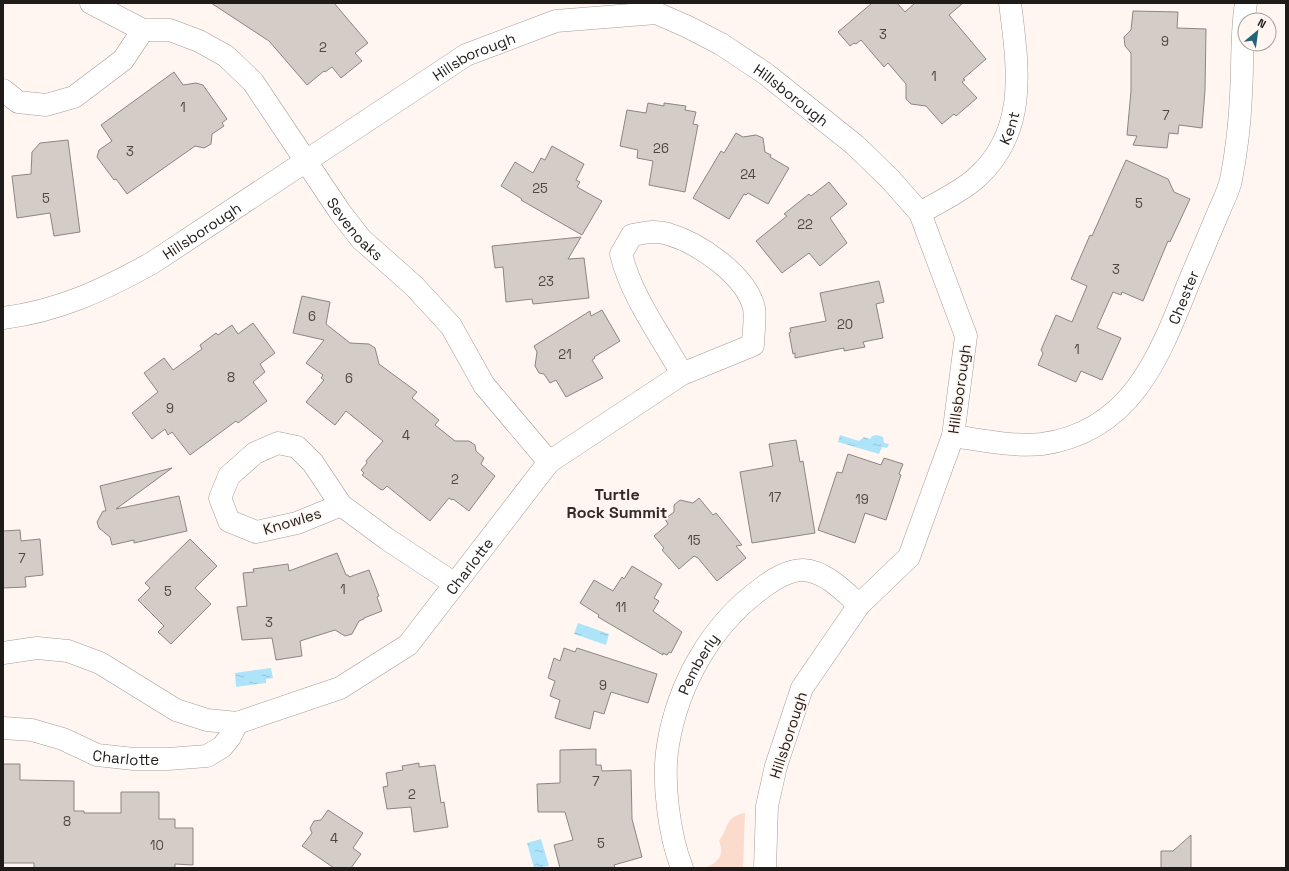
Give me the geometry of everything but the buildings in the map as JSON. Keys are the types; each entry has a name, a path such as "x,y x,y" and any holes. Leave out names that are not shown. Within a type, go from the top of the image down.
{"street":[{"name":"Sevenoaks","path":"91,3 143,30 170,30 199,40 226,56 253,82 305,160 361,238 414,286 451,326 484,385 549,462"},
{"name":"Kent","path":"920,213 974,180 985,169 1003,143 1012,123 1017,96 1010,3"},
{"name":"Chester","path":"953,436 1012,443 1041,444 1067,439 1089,430 1111,415 1130,396 1148,374 1172,327 1231,181 1241,97 1244,18 1246,3"},
{"name":"Hillsborough","path":"3,318 29,315 104,289 152,263 305,160 466,55 556,21 657,8 686,26 721,44 766,74 855,146 890,180 920,213 966,336 953,436 909,557 859,604 802,688 776,766 767,806 765,868"},
{"path":"3,90 18,102 46,105 74,96 123,60 143,30"},
{"name":"Charlotte","path":"3,653 37,648 68,651 100,663 176,710 208,720 237,723 340,688 408,645 549,462 682,374 753,345 754,309 748,296 729,271 718,260 704,251 668,234 651,231 632,235 621,254 626,275 644,310 682,374"},
{"name":"Knowles","path":"341,505 297,523 256,532 229,521 220,498 229,476 256,453 278,443 297,447 313,463 341,505 387,539 455,584"},
{"name":"Pemberly","path":"682,868 670,824 666,774 667,746 684,688 701,655 725,623 742,605 775,579 791,571 804,570 824,577 842,589 859,604"},
{"name":"Charlotte","path":"3,728 32,730 64,739 97,755 134,759 207,756 222,747 230,737 237,723"}],"shaded area":[{"path":"745,813 743,868 705,868 714,864 719,858 721,854 721,846 719,841 730,820 733,817"}],"water":[{"path":"840,435 859,441 864,437 870,439 872,436 877,435 883,437 884,443 889,444 887,448 882,447 879,454 838,442"},
{"path":"578,623 609,634 606,645 574,634"},
{"path":"271,668 273,678 266,679 266,683 236,687 235,673"},
{"path":"541,839 549,866 534,868 527,843"}],"district":[{"name":"Turtle Rock Summit","path":"617,503"}]}
